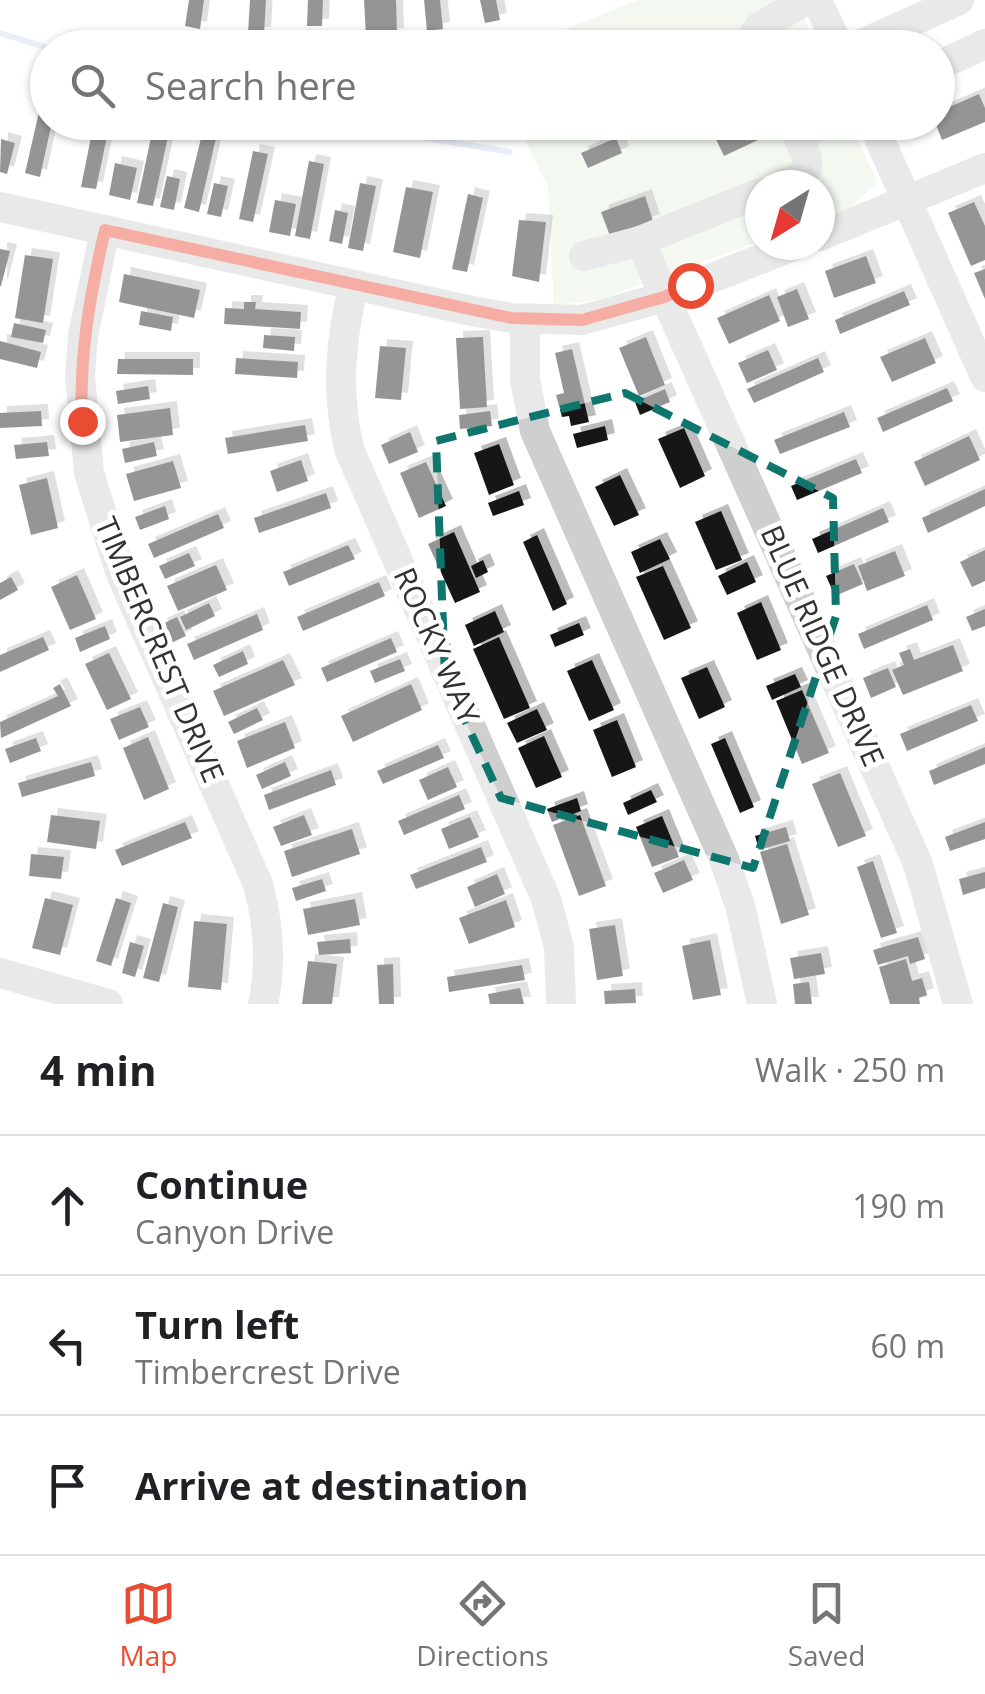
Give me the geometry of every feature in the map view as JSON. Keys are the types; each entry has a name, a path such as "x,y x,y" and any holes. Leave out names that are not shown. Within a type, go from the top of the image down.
{"street":[{"path":"758,30 807,0"},
{"path":"818,0 830,30"},
{"path":"893,30 960,0"},
{"path":"955,58 985,44"},
{"path":"805,140 806,170"},
{"path":"880,140 985,377"},
{"path":"835,230 985,168"},
{"path":"584,256 640,241 745,199"},
{"path":"0,207 526,319 582,320 664,297 758,260"},
{"name":"TIMBERCREST DRIVE","path":"105,230 83,336 80,376 90,473 121,574 258,884 269,947 263,1004"},
{"name":"BLUE RIDGE DRIVE","path":"640,241 918,864 958,1004"},
{"name":"ROCKY WAY","path":"354,285 338,383 350,449 546,899 559,947 562,1004"},
{"path":"526,319 525,380 535,431 724,859 741,909 762,1004"},
{"path":"0,973 108,1004"}],"highlighted area":[{"path":"625,393 833,498 836,616 753,868 501,798 445,677 436,441"}],"green space":[{"path":"638,0 796,0 809,30 564,30"},
{"path":"525,140 858,140 877,182 850,208 835,214 835,170 745,170 745,246 601,299 554,306 548,187"}],"building":[{"path":"189,0 204,0 200,29 185,26"},
{"path":"250,0 266,0 264,30 248,30"},
{"path":"308,0 323,0 322,26 307,26"},
{"path":"364,0 396,0 397,30 366,30"},
{"path":"424,0 440,0 443,29 427,30"},
{"path":"480,0 496,0 500,20 485,23"},
{"path":"979,94 985,122 955,135 955,105"},
{"path":"1,139 15,143 7,174 0,172"},
{"path":"33,140 48,140 40,177 25,173"},
{"path":"90,140 106,140 96,189 81,187"},
{"path":"150,140 167,140 153,206 137,203"},
{"path":"201,140 216,140 199,212 184,208"},
{"path":"617,140 622,153 588,168 581,153"},
{"path":"716,140 758,140 724,156"},
{"path":"253,151 268,154 253,222 239,219"},
{"path":"309,161 324,164 310,239 295,236"},
{"path":"115,163 137,168 130,200 109,195"},
{"path":"167,176 180,179 174,210 160,207"},
{"path":"214,183 228,186 221,217 207,214"},
{"path":"360,183 376,186 363,251 348,248"},
{"path":"406,187 433,192 420,258 393,252"},
{"path":"468,194 483,198 467,272 452,269"},
{"path":"645,196 653,221 610,236 601,212"},
{"path":"275,200 296,204 290,236 269,232"},
{"path":"974,202 985,226 985,260 971,266 948,213"},
{"path":"335,210 348,213 342,244 329,241"},
{"path":"519,220 546,222 539,282 512,276"},
{"path":"0,249 10,251 1,286 0,286"},
{"path":"25,255 53,259 43,323 15,318"},
{"path":"866,256 876,283 834,298 825,271"},
{"path":"985,269 985,299 974,273"},
{"path":"124,274 200,290 194,318 119,302"},
{"path":"797,289 809,319 788,327 777,297"},
{"path":"904,291 910,305 840,334 835,320"},
{"path":"769,295 780,321 729,344 717,318"},
{"path":"244,302 256,302 255,309 301,312 300,329 224,324 225,308 244,309"},
{"path":"141,311 173,317 171,331 139,325"},
{"path":"14,323 46,330 43,343 11,337"},
{"path":"264,335 295,337 294,351 263,348"},
{"path":"483,337 487,407 460,409 456,338"},
{"path":"646,337 665,385 639,396 619,348"},
{"path":"925,338 936,363 892,382 880,357"},
{"path":"0,341 41,352 37,368 0,359"},
{"path":"380,346 406,348 401,400 375,398"},
{"path":"572,349 589,422 571,426 569,416 562,417 556,395 564,393 555,353"},
{"path":"768,350 777,370 747,383 738,363"},
{"path":"236,358 298,362 297,378 235,374"},
{"path":"818,358 824,372 754,403 747,389"},
{"path":"118,359 193,359 193,375 117,374"},
{"path":"148,386 150,399 118,404 116,391"},
{"path":"947,388 953,401 883,432 877,418"},
{"path":"665,389 670,402 640,415 635,402"},
{"path":"170,408 173,435 120,442 117,415"},
{"path":"41,411 42,426 0,428 0,413"},
{"path":"490,411 492,426 460,429 459,415"},
{"path":"844,412 850,427 780,454 774,440"},
{"path":"305,425 308,441 228,454 225,438"},
{"path":"605,426 608,440 577,448 573,434"},
{"path":"684,428 705,476 680,488 658,439"},
{"path":"410,432 418,452 389,464 381,445"},
{"path":"969,436 980,460 925,486 914,462"},
{"path":"47,442 49,456 16,459 14,445"},
{"path":"154,442 157,456 125,463 122,449"},
{"path":"499,444 514,485 489,495 474,453"},
{"path":"856,459 862,473 797,500 791,486"},
{"path":"301,460 308,481 277,492 270,471"},
{"path":"173,461 181,488 134,501 126,474"},
{"path":"426,462 446,506 419,518 400,473"},
{"path":"620,475 639,515 614,526 595,487"},
{"path":"47,478 58,528 31,535 19,485"},
{"path":"985,489 985,506 928,533 922,518"},
{"path":"519,491 524,505 493,516 488,503"},
{"path":"326,493 331,508 259,533 254,518"},
{"path":"165,506 169,519 140,530 135,517"},
{"path":"883,508 889,522 818,553 812,539"},
{"path":"721,511 742,560 716,570 695,522"},
{"path":"218,514 224,528 154,558 148,544"},
{"path":"454,532 480,592 455,603 428,544"},
{"path":"537,535 567,604 553,611 523,542"},
{"path":"660,539 670,559 640,573 631,552"},
{"path":"348,545 355,559 289,586 283,572"},
{"path":"985,550 985,581 972,587 960,562"},
{"path":"895,551 905,576 867,591 858,566"},
{"path":"189,553 195,566 165,579 159,566"},
{"path":"483,560 488,572 476,578 471,566"},
{"path":"747,562 756,582 727,595 718,576"},
{"path":"854,564 863,584 835,596 826,576"},
{"path":"216,565 227,590 178,611 167,586"},
{"path":"663,566 691,628 664,640 636,577"},
{"path":"77,575 96,619 70,630 51,587"},
{"path":"11,577 18,590 0,600 0,583"},
{"path":"379,582 385,596 303,631 297,617"},
{"path":"761,602 781,650 757,660 737,613"},
{"path":"209,603 215,616 186,630 180,617"},
{"path":"927,605 933,620 864,649 858,634"},
{"path":"985,609 985,626 972,631 966,617"},
{"path":"495,611 504,632 474,646 465,625"},
{"path":"257,614 263,630 194,660 187,644"},
{"path":"177,617 186,636 169,644 160,625"},
{"path":"579,623 584,635 555,647 550,635"},
{"path":"105,626 110,639 80,652 75,638"},
{"path":"43,637 49,650 0,672 0,655"},
{"path":"499,637 530,708 504,719 473,649"},
{"path":"391,638 397,652 327,682 321,668"},
{"path":"953,645 963,671 903,695 892,670 904,665 899,653 910,649 914,660"},
{"path":"243,651 248,664 219,677 213,665"},
{"path":"109,653 131,699 107,710 85,664"},
{"path":"400,659 405,671 375,683 370,671"},
{"path":"283,660 295,685 224,716 213,691"},
{"path":"592,660 614,710 589,721 567,671"},
{"path":"707,667 725,707 699,719 681,678"},
{"path":"888,668 896,687 871,698 863,678"},
{"path":"795,674 801,687 772,700 766,686"},
{"path":"60,684 71,706 1,738 0,722 58,696 53,688"},
{"path":"411,684 422,710 353,742 341,716"},
{"path":"802,690 829,753 802,764 776,701"},
{"path":"971,705 978,721 907,751 900,734"},
{"path":"140,707 149,727 119,740 110,719"},
{"path":"257,708 263,720 234,734 228,722"},
{"path":"537,709 547,730 517,743 507,723"},
{"path":"617,720 636,767 612,777 593,730"},
{"path":"285,722 295,748 247,768 237,741"},
{"path":"544,736 562,777 536,788 518,748"},
{"path":"148,737 169,789 144,800 123,748"},
{"path":"36,738 41,751 10,763 5,749"},
{"path":"725,738 754,807 740,813 711,744"},
{"path":"438,745 444,758 383,784 377,771"},
{"path":"985,747 985,764 934,785 929,771"},
{"path":"91,762 95,776 22,797 18,783"},
{"path":"285,762 291,776 262,789 256,775"},
{"path":"448,767 457,787 428,800 419,780"},
{"path":"331,770 336,785 269,810 264,795"},
{"path":"840,773 866,836 838,847 812,784"},
{"path":"651,790 657,802 628,815 623,803"},
{"path":"459,795 465,809 404,835 398,821"},
{"path":"577,798 581,811 552,822 547,809"},
{"path":"51,815 100,821 96,849 47,842"},
{"path":"304,815 312,835 281,846 273,827"},
{"path":"580,815 606,886 579,896 553,825"},
{"path":"662,816 679,857 652,867 636,827"},
{"path":"470,817 479,837 449,849 441,829"},
{"path":"185,822 192,838 122,866 115,850"},
{"path":"985,822 985,839 950,851 945,837"},
{"path":"786,827 790,841 759,850 755,836"},
{"path":"352,829 360,854 292,877 284,851"},
{"path":"787,844 809,915 781,924 760,852"},
{"path":"481,847 487,862 416,889 410,875"},
{"path":"31,854 64,857 61,879 29,876"},
{"path":"684,860 693,880 663,893 654,873"},
{"path":"873,861 897,933 881,938 857,867"},
{"path":"985,872 985,888 963,895 959,879"},
{"path":"497,874 505,894 475,907 467,887"},
{"path":"322,879 326,891 296,901 292,888"},
{"path":"45,898 73,905 60,955 32,948"},
{"path":"116,898 131,903 111,966 96,961"},
{"path":"355,899 360,925 308,935 303,909"},
{"path":"506,900 515,927 469,944 459,918"},
{"path":"163,903 178,907 159,982 143,978"},
{"path":"194,921 227,924 221,990 188,987"},
{"path":"615,925 623,976 597,980 589,929"},
{"path":"918,937 925,959 910,964 908,956 878,965 873,950"},
{"path":"350,939 351,953 319,955 317,942"},
{"path":"710,940 721,995 693,1000 682,946"},
{"path":"130,942 144,946 135,977 122,973"},
{"path":"821,953 825,974 794,979 790,958"},
{"path":"906,959 912,981 922,978 927,995 919,998 920,1004 890,1004 879,967"},
{"path":"308,961 337,964 332,1004 302,1004"},
{"path":"393,964 394,1004 379,1004 377,965"},
{"path":"522,965 525,980 449,992 447,977"},
{"path":"809,982 812,1004 795,1004 793,984"},
{"path":"520,988 524,1004 490,1004 488,994"},
{"path":"635,989 636,1003 605,1004 604,991"}],"waterway":[{"path":"0,33 30,42"},
{"path":"438,140 510,152"}],"route":[{"path":"82,421 83,336 105,230 511,318 582,320 664,297 690,285"}]}
